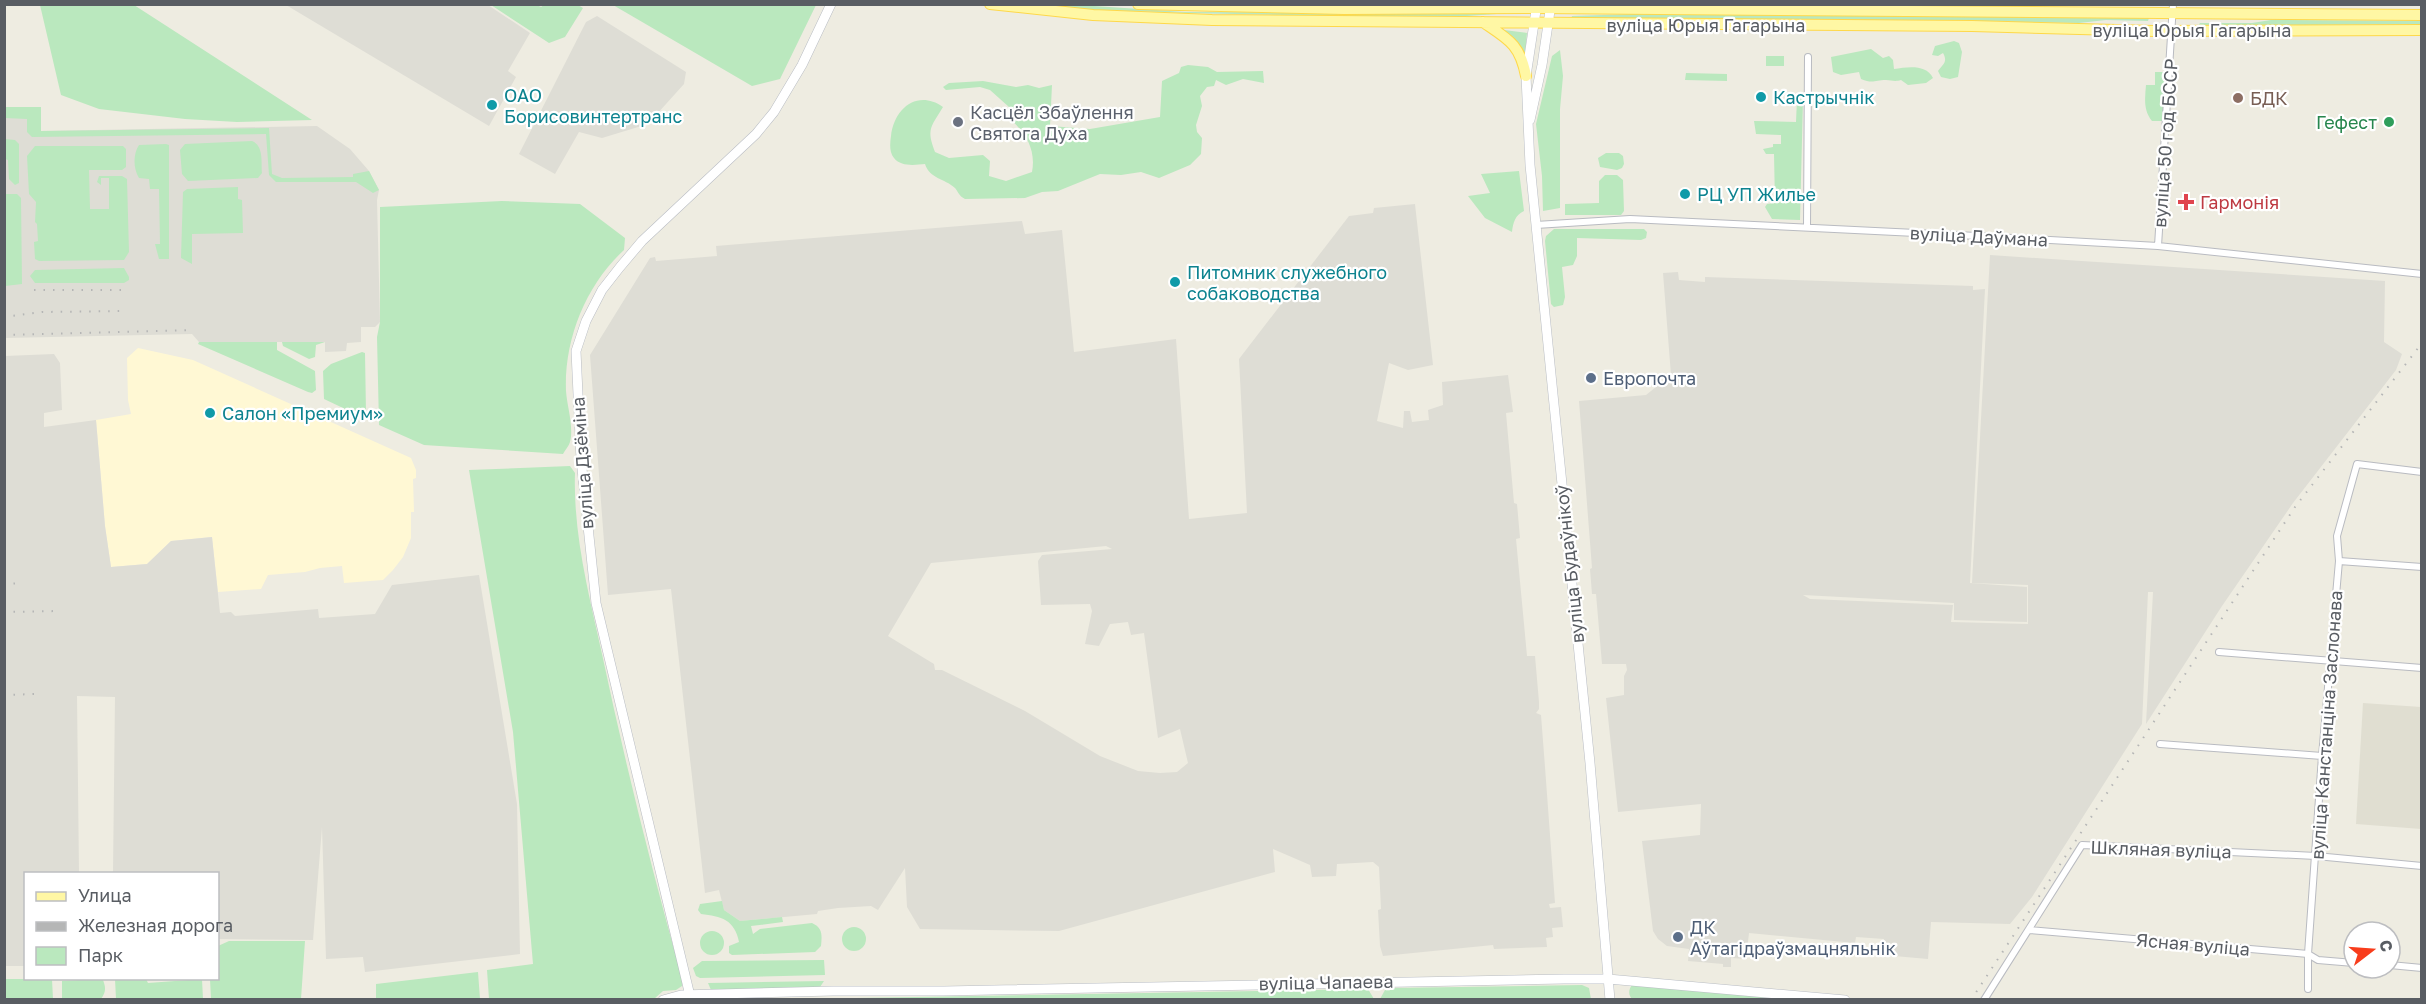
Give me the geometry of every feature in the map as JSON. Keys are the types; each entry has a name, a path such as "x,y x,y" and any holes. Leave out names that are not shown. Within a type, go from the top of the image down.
{"main road":[{"name":"вуліца Дзёміна","path":"691,997 596,603 581,459 576,351 586,321 602,290 626,260 642,241 756,134 774,112 796,75 831,4"},
{"name":"вуліца Юрыя Гагарына","path":"990,4 1093,15 1162,19 1972,26 2172,31 2421,30"},
{"name":"вуліца Юрыя Гагарына","path":"1137,4 1344,9 1537,6 2172,9 2421,15"},
{"name":"вуліца Будаўнікоў","path":"1537,6 1526,76 1528,128 1590,764 1610,999"},
{"name":"вуліца Будаўнікоў","path":"1528,128 1551,6"},
{"path":"1483,22 1514,42 1524,61 1526,76"},
{"name":"вуліца Чапаева","path":"663,999 1608,979 1845,999"}],"street":[{"name":"вуліца 50 год БССР","path":"2158,246 2172,9"},
{"path":"1807,227 1808,57"},
{"name":"вуліца Даўмана","path":"1536,225 1630,219 2158,246 2421,274"},
{"name":"вуліца Канстанціна Заслонава","path":"2308,989 2308,954 2322,756 2339,561 2337,536 2357,465 2421,472"},
{"path":"2339,561 2421,567"},
{"path":"2219,652 2421,668"},
{"path":"2160,744 2322,756"},
{"name":"Шкляная вуліца","path":"1984,999 2082,845 2316,856 2421,866"},
{"name":"Ясная вуліца","path":"2030,930 2308,954 2318,960 2342,962"},
{"path":"2402,966 2421,968"}],"shaded area":[{"path":"286,5 488,5 530,33 508,71 516,77 489,126"},
{"path":"597,16 686,72 684,84 648,124 602,138 579,132 555,174 519,154 586,22"},
{"path":"4,107 41,107 41,131 317,126 350,149 369,171 379,190 377,200 380,322 375,327 361,327 361,342 347,343 346,351 325,352 325,342 199,342 192,334 5,338"},
{"path":"1415,204 1433,365 1408,370 1389,363 1377,421 1403,428 1404,411 1410,411 1412,422 1429,420 1428,410 1443,405 1442,382 1508,375 1513,412 1506,413 1514,503 1517,504 1520,538 1516,539 1527,656 1535,656 1539,702 1539,709 1536,713 1541,715 1555,903 1549,904 1550,908 1561,907 1563,927 1552,928 1553,937 1546,938 1547,947 1494,949 1493,945 1383,956 1380,946 1378,910 1381,909 1379,867 1373,862 1337,864 1336,876 1312,877 1310,865 1273,849 1275,872 1059,931 920,929 907,907 905,868 878,910 871,906 838,908 818,911 817,914 740,921 724,910 719,890 705,893 671,589 608,595 590,355 650,258 655,257 656,261 717,256 716,246 1022,221 1025,234 1062,230 1074,352 1176,339 1189,519 1247,513 1239,359 1349,216 1373,213 1374,208","holes":["1106,546 1112,549 1042,555 1038,561 1041,605 1090,604 1092,611 1085,644 1099,646 1110,624 1128,622 1131,635 1144,633 1158,738 1180,729 1188,763 1177,772 1138,771 1100,756 1025,711 942,670 935,670 934,664 888,636 931,563"]},
{"path":"1990,255 2385,281 2384,342 2402,354 2396,370 2293,503 2222,606 2146,724 2153,592 2148,592 2142,724 2032,897 2010,924 1931,922 1928,959 1883,955 1884,939 1856,937 1855,943 1749,933 1746,959 1731,958 1731,967 1723,967 1723,964 1688,961 1689,949 1667,946 1658,939 1653,931 1642,841 1700,835 1701,804 1618,812 1606,698 1624,695 1624,676 1627,670 1626,664 1602,664 1596,594 1592,594 1579,401 1646,395 1671,375 1663,273 1678,272 1679,280 1705,282 1705,277 1973,286 1973,290 1985,289 1970,583 2027,587 2027,622 1954,620 1954,603 1803,595 1810,599 1953,605 1951,622 2028,624 2028,585 1972,583"},
{"path":"138,348 193,360 411,458 416,470 416,478 413,479 414,512 411,512 411,538 403,557 393,570 383,580 344,583 342,566 320,568 305,572 268,575 261,589 218,592 212,537 171,541 147,564 111,567 105,526 96,420 131,414 128,400 127,358"},
{"path":"54,354 60,363 62,410 44,413 44,427 96,420 105,526 111,567 147,564 171,541 212,537 220,613 231,612 235,616 318,609 319,618 375,614 392,585 479,575 517,804 520,954 365,972 363,957 326,959 322,827 313,940 219,939 219,872 113,872 115,697 77,696 79,872 24,872 24,966 5,966 5,356"},
{"path":"2363,703 2421,707 2421,829 2356,824"}],"green space":[{"path":"576,4 583,8 565,37 549,43 491,5 537,5 541,7"},
{"path":"1064,4 1185,12 1511,13 1438,18 1185,13 1076,9 1045,5"},
{"path":"40,5 134,5 312,120 237,122 185,119 99,109 61,95"},
{"path":"613,5 816,5 780,79 752,86"},
{"path":"1634,14 2149,18 2148,21 2106,20 2079,23 1796,19 1571,20 1572,16"},
{"path":"2271,20 2422,21 2421,24 2198,26 2200,23 2252,23"},
{"path":"1504,30 1527,33 1525,54 1504,32"},
{"path":"1954,41 1959,43 1962,52 1958,77 1950,79 1941,77 1938,71 1945,59 1943,53 1938,56 1932,55 1935,46"},
{"path":"1871,49 1883,58 1889,56 1893,60 1894,69 1921,68 1933,78 1926,83 1908,85 1901,80 1871,82 1861,79 1859,72 1841,75 1833,72 1831,57"},
{"path":"1560,50 1563,76 1560,109 1560,208 1543,211 1542,176 1536,124 1552,56"},
{"path":"1766,56 1784,56 1784,66 1766,66"},
{"path":"1188,65 1208,67 1217,72 1263,71 1264,83 1243,79 1226,85 1216,80 1214,86 1207,87 1200,96 1202,106 1196,125 1197,132 1202,138 1201,154 1190,165 1159,178 1141,172 1121,175 1100,174 1058,191 1042,192 1025,198 965,199 951,185 930,173 925,164 900,163 891,153 890,142 893,126 902,110 916,101 933,102 943,107 930,133 935,152 949,158 983,155 990,161 989,176 1006,181 1032,172 1033,164 1029,143 1022,131 1011,120 1009,107 990,90 980,87 946,90 943,87 949,83 983,81 1016,87 1028,85 1039,88 1052,85 1050,126 1090,129 1160,117 1162,81 1179,73 1181,67"},
{"path":"2155,72 2165,72 2163,121 2152,121 2146,108 2146,85 2155,85"},
{"path":"1686,73 1727,74 1727,81 1685,80"},
{"path":"1797,99 1803,99 1800,220 1772,219 1765,207 1767,204 1775,203 1774,154 1766,154 1763,149 1773,147 1773,144 1781,144 1781,135 1756,134 1754,121 1796,122"},
{"path":"5,107 41,107 41,131 269,128 272,174 282,178 353,177 353,174 369,171 379,190 373,193 356,182 276,182 269,175 266,134 32,137 27,132 27,119 5,118"},
{"path":"5,139 15,140 19,144 19,183 15,185 9,179 8,160 5,159"},
{"path":"252,141 256,143 261,155 262,173 258,178 188,181 182,174 180,150 185,144"},
{"path":"139,145 169,145 169,259 159,259 155,244 160,244 159,189 150,189 149,179 139,178 134,161"},
{"path":"35,146 123,146 126,149 126,167 122,170 89,170 90,209 109,209 109,178 101,178 101,185 97,182 99,176 122,176 127,179 129,252 124,260 39,261 35,259 34,242 38,241 35,222 36,202 29,194 27,156"},
{"path":"1606,153 1619,153 1623,156 1622,168 1617,170 1600,167 1598,158"},
{"path":"1519,171 1524,211 1515,220 1512,232 1485,218 1468,196 1490,193 1481,174"},
{"path":"1605,175 1617,175 1623,180 1624,211 1621,215 1565,215 1565,204 1599,203 1599,181"},
{"path":"238,187 238,199 242,200 243,233 192,234 192,264 181,258 183,192 187,189"},
{"path":"5,194 17,194 21,198 22,284 5,286"},
{"path":"502,201 580,204 625,238 624,250 599,279 588,296 573,333 566,371 571,436 563,454 424,445 379,425 377,337 380,322 380,207"},
{"path":"1554,229 1644,229 1647,232 1646,238 1641,240 1577,238 1577,256 1573,265 1562,267 1565,297 1563,305 1554,307 1551,304 1545,241 1546,236"},
{"path":"124,268 129,280 124,283 35,283 30,276 35,270"},
{"path":"199,342 277,342 277,350 315,371 316,390 312,393 308,392 198,344"},
{"path":"282,342 325,342 316,345 315,357 309,359 283,346"},
{"path":"362,352 365,353 366,413 362,417 324,399 323,371 331,364"},
{"path":"570,466 575,473 579,542 592,609 639,817 682,978 682,986 676,990 663,991 654,999 489,999 487,970 533,964 513,732 469,470"},
{"path":"722,901 724,910 740,921 782,917 783,922 751,926 753,934 760,929 812,923 821,932 821,946 815,952 732,955 729,953 729,946 739,942 734,929 726,920 701,914 698,910 700,904"},
{"path":"854,927 859,928 865,934 865,944 859,950 854,951 849,950 843,944 842,939 843,934 849,928"},
{"path":"712,931 717,932 723,938 723,948 717,954 712,955 707,954 701,948 700,943 701,938 707,932"},
{"path":"229,941 305,941 301,999 211,999 210,980 219,980 219,946"},
{"path":"824,960 825,975 700,978 696,976 693,968 702,961"},
{"path":"478,972 480,999 376,999 376,984"},
{"path":"4,979 52,980 53,999 5,999"},
{"path":"103,980 105,992 101,999 62,999 62,981"},
{"path":"115,980 146,980 148,983 202,980 203,999 116,999"},
{"path":"824,981 820,987 711,990 708,983"},
{"path":"1582,985 1589,988 1591,999 1380,999 1385,990 1392,988"},
{"path":"1632,985 1798,999 1634,1000 1629,993"},
{"path":"1368,989 1374,999 843,999 856,998"}],"railway":[{"path":"34,290 124,290"},
{"path":"4,317 42,312 123,311"},
{"path":"4,335 193,330"},
{"path":"1971,1000 2295,507 2422,343"},
{"path":"4,584 22,583"},
{"path":"4,612 59,611"},
{"path":"4,695 36,694"}],"place":[{"name":"Кастрычнік","path":"1761,97"},
{"name":"БДК","path":"2238,98"},
{"name":"ОАО Борисовинтертранс","path":"492,105"},
{"name":"Касцёл Збаўлення Святога Духа","path":"958,122"},
{"name":"Гефест","path":"2389,122"},
{"name":"РЦ УП Жилье","path":"1685,194"},
{"name":"Гармонія","path":"2186,202"},
{"name":"Питомник служебного собаководства","path":"1175,282"},
{"name":"Европочта","path":"1591,378"},
{"name":"Салон «Премиум»","path":"210,413"},
{"name":"ДК Аўтагідраўзмацняльнік","path":"1678,937"}]}
